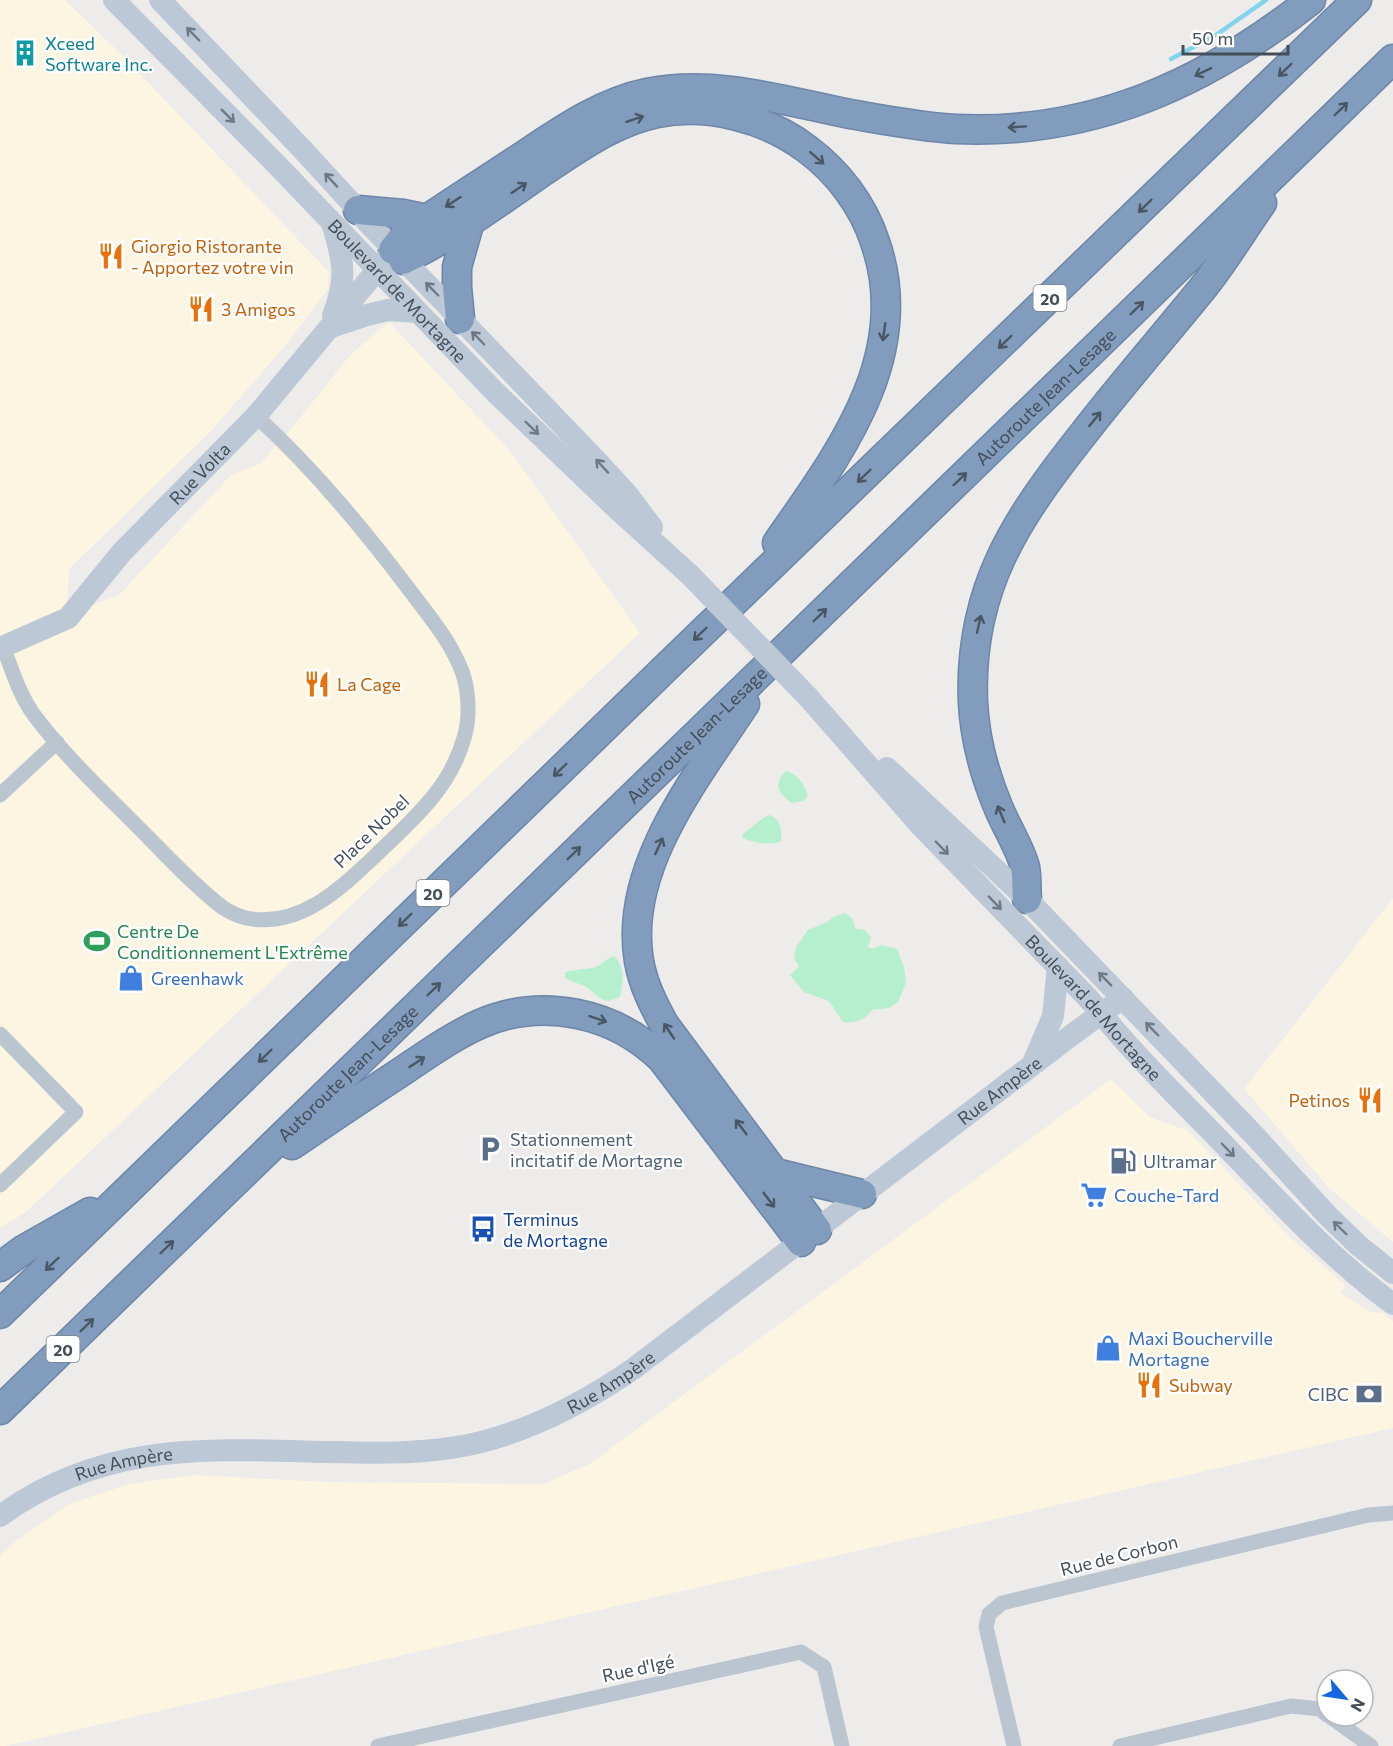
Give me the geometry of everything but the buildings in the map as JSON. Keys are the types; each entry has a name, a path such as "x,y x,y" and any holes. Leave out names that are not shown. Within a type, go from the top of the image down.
{"highway":[{"path":"392,260 407,233 427,219 576,122 608,106 639,95 661,90 684,89 730,92 892,122 956,129 999,129 1049,124 1107,112 1175,86 1240,51 1311,0"},
{"name":"20","path":"0,1314 742,593 1032,316 1357,0"},
{"name":"Autoroute Jean-Lesage","path":"0,1410 1393,59"},
{"path":"392,260 421,252 595,138 633,120 660,112 716,112 742,117 764,125 805,147 830,169 845,187 868,223 878,250 886,293 886,319 879,359 865,401 841,449 742,593"},
{"path":"1027,899 1025,868 990,784 980,751 974,715 974,652 989,587 1010,538 1035,497 1092,422 1203,287 1299,150"},
{"path":"358,210 427,219"},
{"path":"460,319 458,267 470,221"},
{"path":"778,656 676,810 655,853 646,878 640,900 637,931 639,960 644,983 652,1003 664,1024 776,1173 809,1236"},
{"path":"226,1190 462,1033 507,1015 533,1011 555,1011 588,1016 608,1022 628,1032 654,1051 809,1236"},
{"path":"776,1173 862,1194"},
{"path":"0,1267 23,1250 123,1193"}],"main road":[{"name":"Boulevard de Mortagne","path":"114,0 332,222 392,260 460,319 627,494 690,575"},
{"name":"Boulevard de Mortagne","path":"168,4 358,210 392,260 418,312 526,423 690,575 808,697 920,825 1102,1013 1127,1044 1297,1221 1352,1272 1393,1304"},
{"path":"329,327 339,301 343,264 332,222"},
{"name":"Rue Volta","path":"2,647 68,618 122,552 256,416 329,327 392,260"},
{"path":"329,327 388,310 418,312"},
{"name":"Boulevard de Mortagne","path":"808,697 1027,899 1254,1135 1327,1215 1393,1274"},
{"path":"1031,1066 1053,1016 1058,967"},
{"name":"Rue Ampère","path":"0,1516 33,1495 73,1475 106,1464 151,1455 212,1450 401,1452 450,1448 500,1437 550,1418 593,1395 633,1369 1123,998"}],"street":[{"name":"Place Nobel","path":"2,647 19,690 33,713 57,742 173,862 223,908 244,918 266,919 293,916 319,904 344,884 412,820 436,794 455,765 465,735 468,706 464,676 449,642 365,531 287,446 256,416"},
{"path":"0,795 57,742"},
{"path":"0,1034 76,1112 0,1185"},
{"name":"Rue de Corbon","path":"1014,1746 986,1628 989,1614 1002,1604 1368,1515 1393,1513"},
{"name":"Rue d'Igé","path":"378,1746 801,1652 824,1667 842,1746"},
{"path":"1120,1746 1291,1706 1315,1708"},
{"path":"1346,1728 1371,1746"}],"shaded area":[{"path":"0,0 65,0 120,53 329,272 328,289 284,347 211,431 69,569 67,614 119,595 232,474 260,464 351,354 389,322 510,451 640,633 26,1212 0,1228"},
{"path":"1393,898 1393,1242 1329,1188 1244,1089"},
{"path":"1111,1079 1150,1117 1188,1131 1292,1239 1345,1285 1341,1293 1369,1312 1383,1313 1393,1321 1393,1428 0,1746 0,1556 16,1541 69,1504 129,1484 195,1475 327,1482 544,1484 591,1463"}],"green space":[{"path":"786,771 794,774 802,783 808,795 804,801 792,803 783,796 778,784"},
{"path":"770,815 780,825 781,841 761,843 742,837 763,818"},
{"path":"846,913 852,919 856,929 865,930 871,938 868,947 872,949 882,945 897,949 904,967 906,983 898,1002 889,1008 872,1010 863,1019 852,1022 843,1022 829,1001 804,992 790,975 799,966 794,959 796,947 808,930"},
{"path":"614,956 622,970 620,997 610,1001 603,1000 586,987 565,978 565,972 596,967"}],"waterway":[{"path":"1171,59 1216,35 1266,0"}],"place":[{"name":"Xceed Software Inc.","path":"25,53"},
{"name":"Giorgio Ristorante - Apportez votre vin","path":"111,256"},
{"name":"3 Amigos","path":"201,309"},
{"name":"La Cage","path":"317,684"},
{"name":"Centre De Conditionnement L'Extrême","path":"97,941"},
{"name":"Greenhawk","path":"131,978"},
{"name":"Petinos","path":"1370,1100"},
{"name":"Stationnement incitatif de Mortagne","path":"490,1149"},
{"name":"Ultramar","path":"1123,1161"},
{"name":"Couche-Tard","path":"1094,1195"},
{"name":"Terminus de Mortagne","path":"483,1229"},
{"name":"Maxi Boucherville Mortagne","path":"1108,1348"},
{"name":"Subway","path":"1149,1385"},
{"name":"CIBC","path":"1369,1394"}]}
